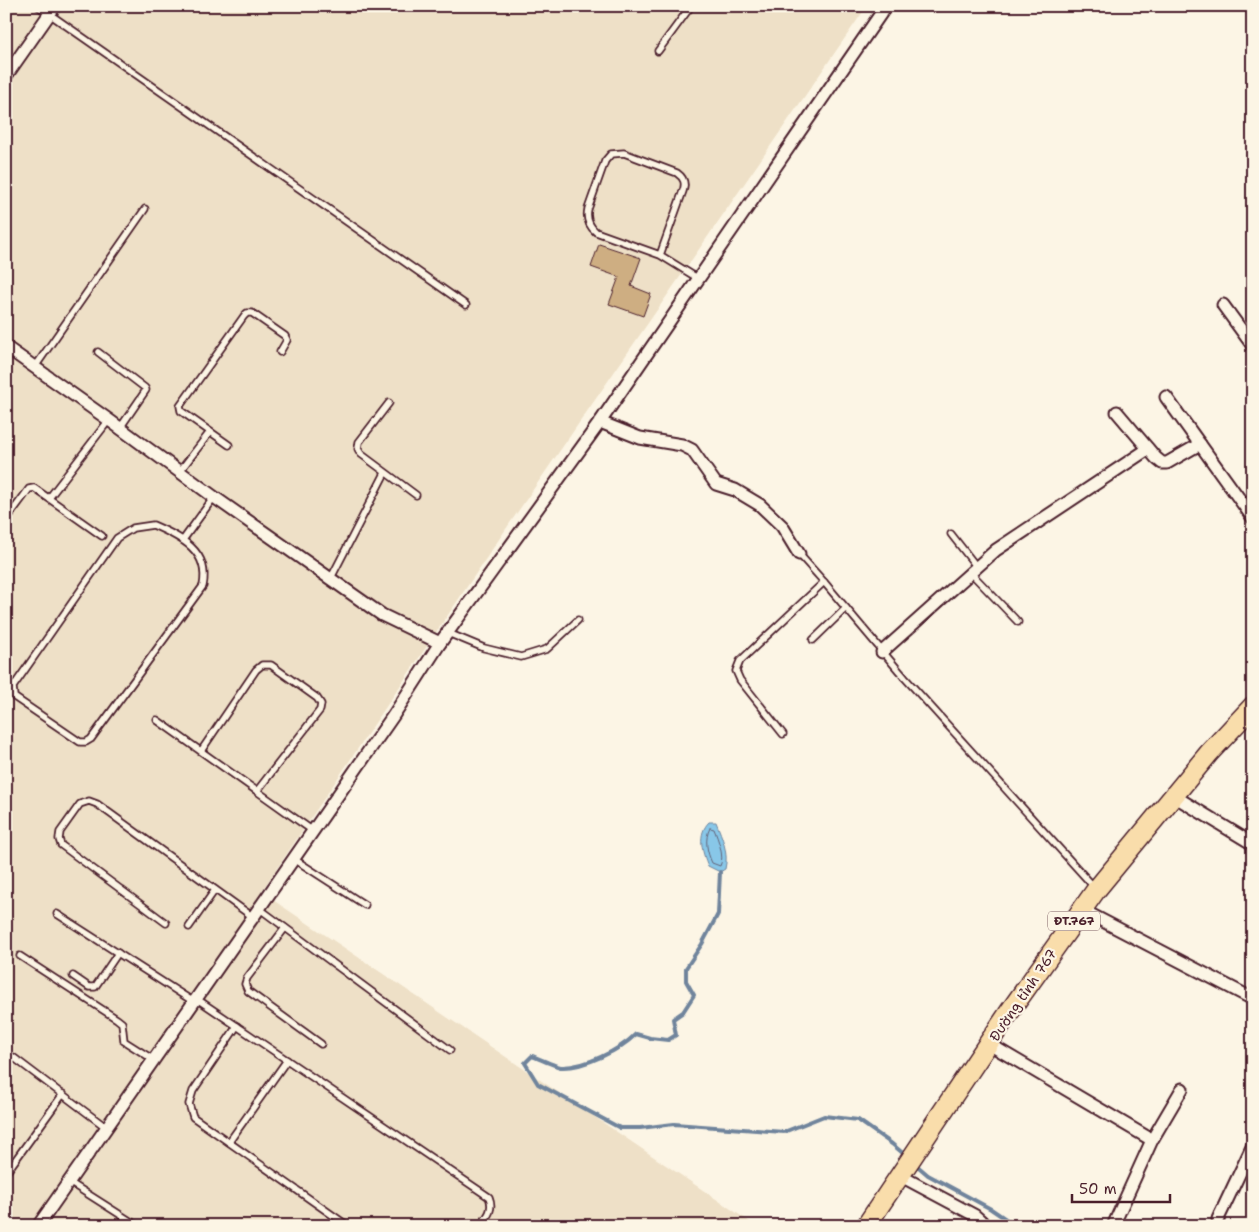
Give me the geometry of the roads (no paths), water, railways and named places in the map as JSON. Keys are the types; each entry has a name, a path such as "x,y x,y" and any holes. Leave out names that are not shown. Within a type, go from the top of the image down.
{"main road":[{"name":"Đường tỉnh 767","path":"866,1226 1010,1011 1096,890 1210,753 1253,706"}],"street":[{"path":"38,1226 393,716 440,643 600,422 886,6"},
{"path":"6,76 52,10"},
{"path":"1223,305 1253,346"},
{"path":"6,347 382,615 440,643"},
{"path":"1166,397 1253,518"},
{"path":"1117,412 1162,463 1168,463 1200,444"},
{"path":"600,422 640,438 682,445 692,450 716,484 735,490 760,505 782,526 799,554"},
{"path":"882,652 996,550 1148,449"},
{"path":"1174,796 1253,844"},
{"path":"1082,910 1253,999"},
{"path":"989,1044 1152,1140"},
{"path":"1113,1226 1152,1140 1182,1089"},
{"path":"1218,1219 1253,1145"},
{"path":"906,1165 974,1215 982,1222 982,1226"}],"lane":[{"path":"38,6 52,10 466,305"},
{"path":"658,52 691,6"},
{"path":"660,255 684,191 683,178 677,173 624,153 612,154 605,162 588,209 588,221 596,232 660,255 699,279"},
{"path":"35,367 145,209"},
{"path":"229,445 181,411 180,406 247,313 252,313 286,336 287,340 280,352"},
{"path":"98,352 146,390 120,428"},
{"path":"389,403 359,442 358,449 361,454 416,495"},
{"path":"49,498 109,420"},
{"path":"180,471 210,432"},
{"path":"331,578 385,473"},
{"path":"6,520 29,488 34,488 102,536"},
{"path":"183,540 214,497"},
{"path":"153,525 183,540 204,565 205,576 203,586 91,739 86,742 80,742 14,697 13,687 117,538 133,528 153,525"},
{"path":"951,534 973,569 1018,622"},
{"path":"799,554 882,652 1096,890"},
{"path":"783,734 740,680 736,670 740,661 824,582"},
{"path":"812,640 846,608"},
{"path":"448,633 484,648 521,657 547,648 578,620"},
{"path":"201,751 256,670 262,665 272,665 318,698 321,704 320,710 257,792"},
{"path":"157,720 313,831"},
{"path":"166,923 61,844 59,839 60,832 80,804 89,801 97,804 214,890 285,928 450,1050"},
{"path":"294,859 365,905"},
{"path":"189,927 214,890"},
{"path":"57,914 237,1026 489,1197 492,1204 490,1214 480,1226"},
{"path":"285,928 247,978 248,991 321,1044"},
{"path":"73,976 89,987 95,987 118,953"},
{"path":"20,956 117,1018 122,1023 124,1040 154,1060"},
{"path":"237,1026 193,1091 189,1104 194,1117 348,1226"},
{"path":"6,1055 13,1057 106,1128"},
{"path":"230,1142 287,1060"},
{"path":"6,1173 63,1094"},
{"path":"70,1182 136,1225"}],"water":[{"path":"709,822 716,822 724,845 726,863 725,869 720,872 708,866 704,855 702,838 705,827"}],"waterway":[{"path":"720,872 718,914 702,944 686,968 686,981 694,995 683,1012 673,1019 676,1035 668,1040 636,1034 611,1052 591,1061 570,1067 559,1067 532,1056 525,1063 538,1084 620,1128 674,1124 784,1132 824,1116 858,1120 905,1155"},
{"path":"914,1163 928,1175 991,1209 1016,1226"}]}
